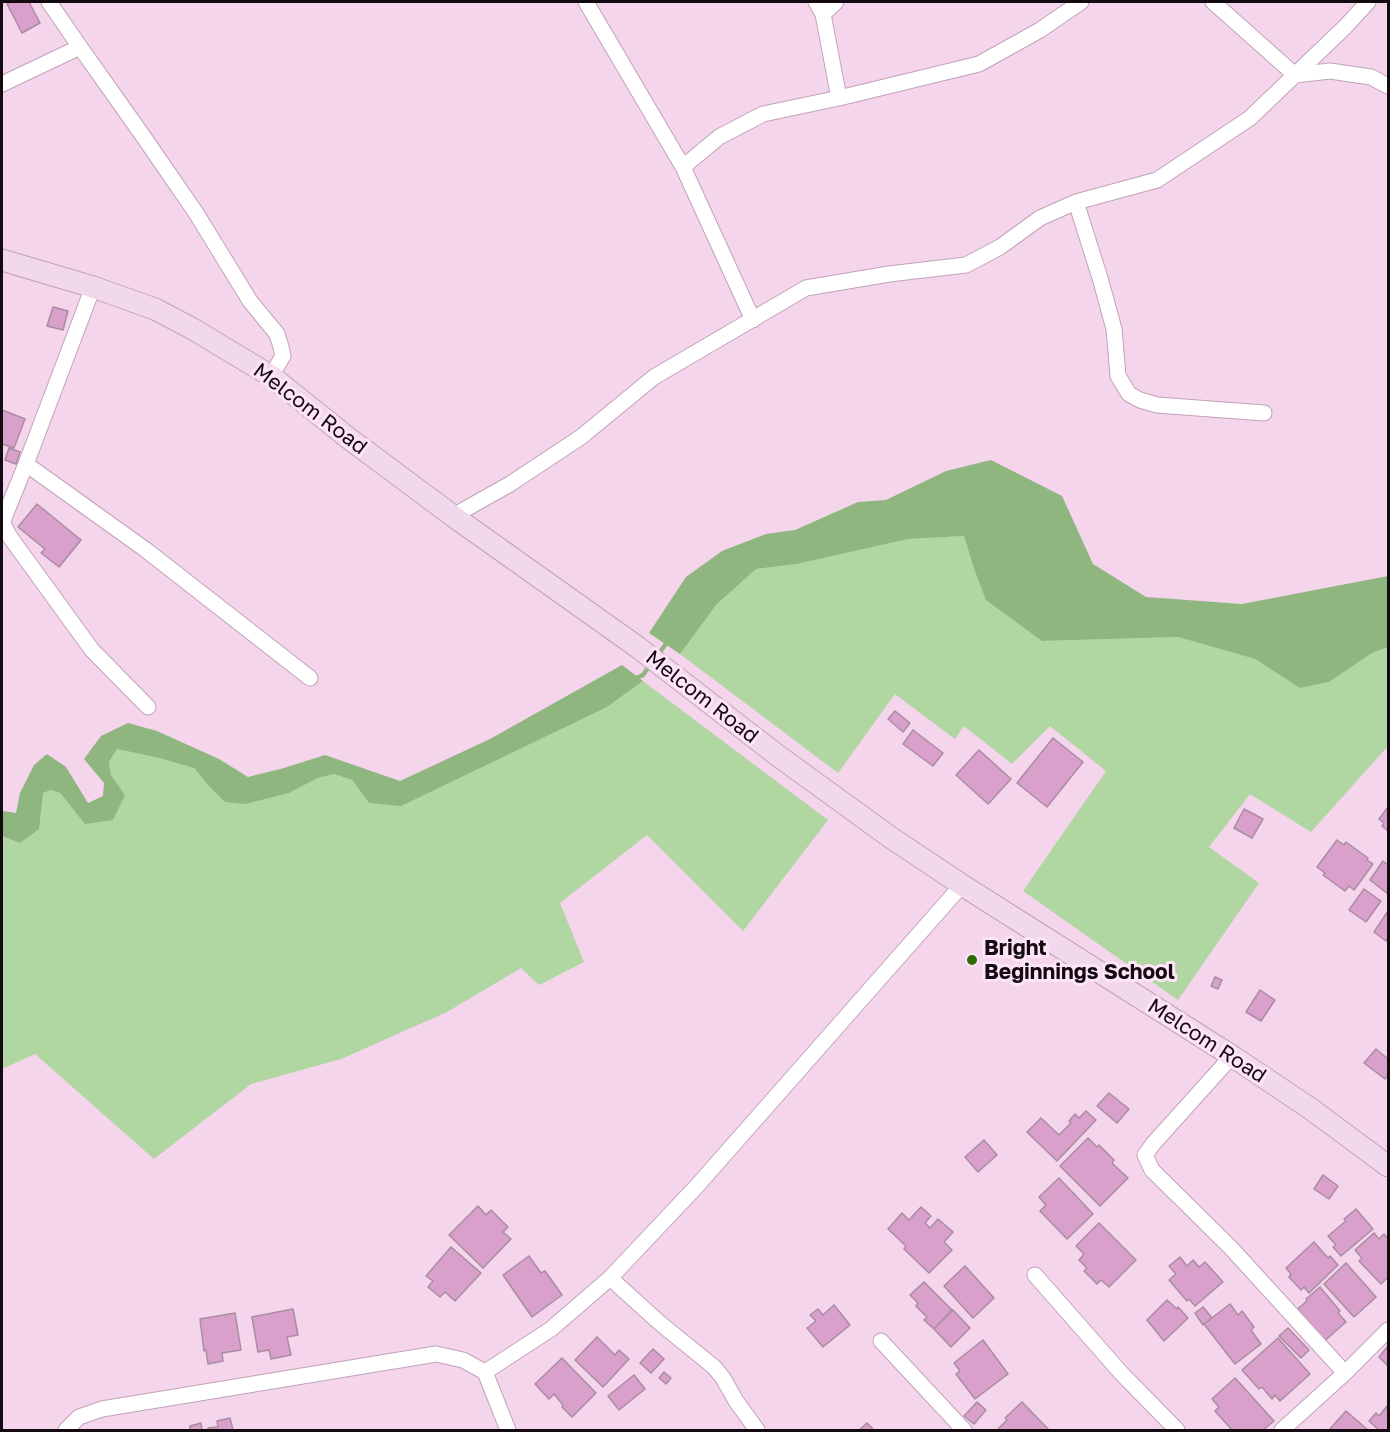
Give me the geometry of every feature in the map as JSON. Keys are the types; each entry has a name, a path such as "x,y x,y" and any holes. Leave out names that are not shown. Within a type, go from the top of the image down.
{"main road":[{"name":"Melcom Road","path":"2,260 93,287 155,309 271,376 346,437 636,646 787,762 890,837 1232,1056 1311,1109 1389,1166"}],"street":[{"path":"50,2 195,213 250,301 277,334 283,356 271,376"},
{"path":"586,2 682,167 753,320"},
{"path":"836,2 819,8 839,98"},
{"path":"682,167 720,137 763,114 979,64 1040,30 1081,2"},
{"path":"1213,2 1295,75 1330,72 1371,77 1389,86"},
{"path":"453,516 510,484 581,437 654,377 806,288 889,274 966,265 1000,247 1040,218 1076,202 1157,180 1250,118 1368,2"},
{"path":"2,84 80,47"},
{"path":"1076,202 1114,329 1118,376 1129,394 1157,405 1264,412"},
{"path":"93,287 3,524 92,650 148,707"},
{"path":"26,464 147,550 310,678"},
{"path":"485,1372 551,1329 609,1278 696,1187 962,885"},
{"path":"1232,1056 1145,1155 1152,1170 1231,1248 1345,1373"},
{"path":"1035,1275 1122,1374 1177,1431"},
{"path":"609,1278 660,1324 714,1367 757,1431"},
{"path":"1282,1431 1389,1330"},
{"path":"881,1341 963,1431"},
{"path":"66,1431 79,1417 102,1409 436,1354 463,1360 485,1372 508,1431"}],"shaded area":[{"path":"991,460 1062,496 1093,564 1146,597 1242,604 1388,576 1388,647 1372,653 1329,682 1300,688 1255,659 1178,637 1042,641 986,600 964,536 908,539 797,564 756,569 717,604 680,654 649,633 686,577 722,551 766,534 795,530 858,502 886,500 946,471"},
{"path":"964,536 972,564 1042,641 1178,637 1255,659 1300,688 1329,682 1372,653 1388,647 1388,746 1311,832 1250,794 1209,847 1259,883 1178,1000 1023,891 1106,771 1050,726 1012,764 964,726 955,739 895,694 838,773 680,654 717,604 756,569 797,564 908,539"},
{"path":"622,665 643,681 607,707 401,806 369,803 352,780 334,774 318,778 289,793 246,804 225,802 194,768 117,749 109,762 111,775 125,795 113,820 85,824 60,793 51,790 43,793 39,829 20,843 2,836 2,811 16,813 20,793 34,765 47,754 66,767 88,803 103,796 104,783 84,759 101,736 128,723 157,731 219,759 248,777 325,755 400,781 490,739"},
{"path":"643,681 828,820 743,931 647,835 560,903 584,962 539,985 521,968 447,1012 341,1059 251,1084 154,1159 35,1054 2,1069 2,836 20,843 43,793 51,790 60,793 85,823 125,795 111,775 109,762 117,749 194,768 207,784 246,804 289,793 318,778 334,774 352,780 369,803 607,707"}],"building":[{"path":"9,2 29,2 40,23 22,33 7,4"},
{"path":"53,307 68,311 63,330 47,326"},
{"path":"2,410 25,419 14,448 2,444"},
{"path":"9,448 20,452 16,464 5,460"},
{"path":"37,504 81,540 59,567 41,553 45,549 18,527"},
{"path":"895,711 910,723 903,732 888,719"},
{"path":"913,730 943,753 933,766 903,744"},
{"path":"1053,738 1083,762 1047,807 1017,783"},
{"path":"979,750 1011,779 988,804 956,775"},
{"path":"1388,807 1388,831 1379,819"},
{"path":"1244,809 1263,819 1252,838 1234,828"},
{"path":"1337,840 1344,845 1346,842 1373,864 1354,890 1349,886 1345,891 1323,875 1325,873 1317,867"},
{"path":"1383,861 1388,865 1388,894 1370,880"},
{"path":"1364,889 1381,901 1366,922 1349,910"},
{"path":"1388,911 1388,938 1386,941 1374,932"},
{"path":"1215,977 1222,980 1218,989 1211,986"},
{"path":"1260,990 1275,1000 1261,1021 1246,1012"},
{"path":"1376,1049 1388,1059 1388,1075 1385,1079 1364,1063"},
{"path":"1109,1093 1129,1109 1117,1123 1097,1106"},
{"path":"1086,1111 1096,1120 1057,1161 1027,1132 1041,1118 1059,1135 1071,1123 1069,1121 1075,1114 1079,1118"},
{"path":"1088,1138 1114,1160 1112,1163 1128,1178 1100,1206 1060,1166"},
{"path":"984,1140 997,1155 978,1172 965,1157"},
{"path":"1323,1175 1338,1186 1329,1199 1314,1189"},
{"path":"1059,1178 1093,1214 1067,1239 1040,1211 1046,1205 1039,1197"},
{"path":"478,1206 486,1215 491,1210 508,1227 503,1232 511,1239 483,1268 449,1235"},
{"path":"921,1207 931,1216 925,1223 930,1228 938,1219 953,1232 944,1242 952,1250 929,1273 904,1249 906,1246 888,1229 902,1213 909,1220"},
{"path":"1356,1209 1373,1229 1341,1256 1333,1247 1336,1245 1328,1236"},
{"path":"1099,1223 1136,1260 1109,1287 1101,1280 1097,1284 1084,1271 1087,1268 1079,1260 1084,1254 1076,1246"},
{"path":"1374,1233 1379,1239 1384,1234 1388,1239 1388,1277 1381,1284 1359,1261 1362,1258 1355,1250"},
{"path":"1314,1242 1328,1258 1330,1256 1338,1265 1309,1293 1304,1287 1301,1290 1289,1277 1291,1274 1286,1268"},
{"path":"451,1247 481,1273 455,1301 445,1292 440,1297 428,1287 433,1281 426,1276"},
{"path":"529,1256 541,1273 545,1271 562,1295 532,1317 503,1275"},
{"path":"1180,1257 1187,1266 1193,1260 1199,1267 1205,1262 1223,1282 1195,1306 1189,1299 1187,1301 1169,1280 1176,1274 1169,1266"},
{"path":"1346,1263 1376,1297 1354,1317 1324,1284"},
{"path":"965,1266 994,1298 973,1318 944,1286"},
{"path":"924,1282 952,1310 934,1329 924,1320 927,1317 916,1306 918,1303 910,1295"},
{"path":"1320,1287 1346,1322 1321,1344 1294,1312"},
{"path":"1167,1300 1177,1309 1178,1307 1188,1318 1164,1341 1147,1320"},
{"path":"1230,1304 1238,1315 1242,1311 1254,1327 1251,1330 1261,1344 1235,1364 1204,1324"},
{"path":"834,1305 850,1325 823,1347 807,1328 816,1321 810,1315 818,1309 823,1315"},
{"path":"1203,1307 1212,1318 1203,1325 1195,1313"},
{"path":"293,1309 298,1335 287,1337 291,1355 271,1359 269,1350 258,1352 252,1317"},
{"path":"953,1310 970,1328 951,1347 934,1329"},
{"path":"235,1313 241,1350 222,1353 223,1361 208,1364 200,1319"},
{"path":"1288,1328 1309,1350 1301,1358 1279,1336"},
{"path":"597,1337 615,1355 619,1350 629,1359 603,1387 575,1360"},
{"path":"1278,1338 1310,1374 1280,1401 1275,1395 1272,1399 1262,1387 1259,1389 1242,1370"},
{"path":"983,1340 1008,1374 975,1399 956,1374 960,1371 954,1363"},
{"path":"1388,1346 1388,1366 1379,1357"},
{"path":"653,1349 664,1359 651,1373 640,1363"},
{"path":"562,1358 596,1393 572,1417 554,1394 549,1399 535,1384"},
{"path":"664,1372 671,1378 666,1384 659,1378"},
{"path":"634,1375 645,1389 619,1410 608,1396"},
{"path":"1235,1378 1274,1421 1263,1430 1232,1430 1215,1411 1219,1407 1212,1399"},
{"path":"977,1402 986,1410 974,1424 964,1416"},
{"path":"1022,1402 1049,1430 998,1429 1007,1420 1005,1418"},
{"path":"1388,1405 1388,1430 1379,1430 1369,1421 1376,1413 1379,1416"},
{"path":"1346,1411 1368,1430 1329,1430"},
{"path":"230,1418 233,1430 208,1430 208,1428 218,1427 217,1421"},
{"path":"201,1423 202,1430 190,1430 190,1426"},
{"path":"867,1423 874,1430 859,1430"}],"waterway":[{"path":"657,656 668,641"},
{"path":"634,679 643,675 650,665"}],"place":[{"name":"Bright Beginnings School","path":"972,960"}]}
